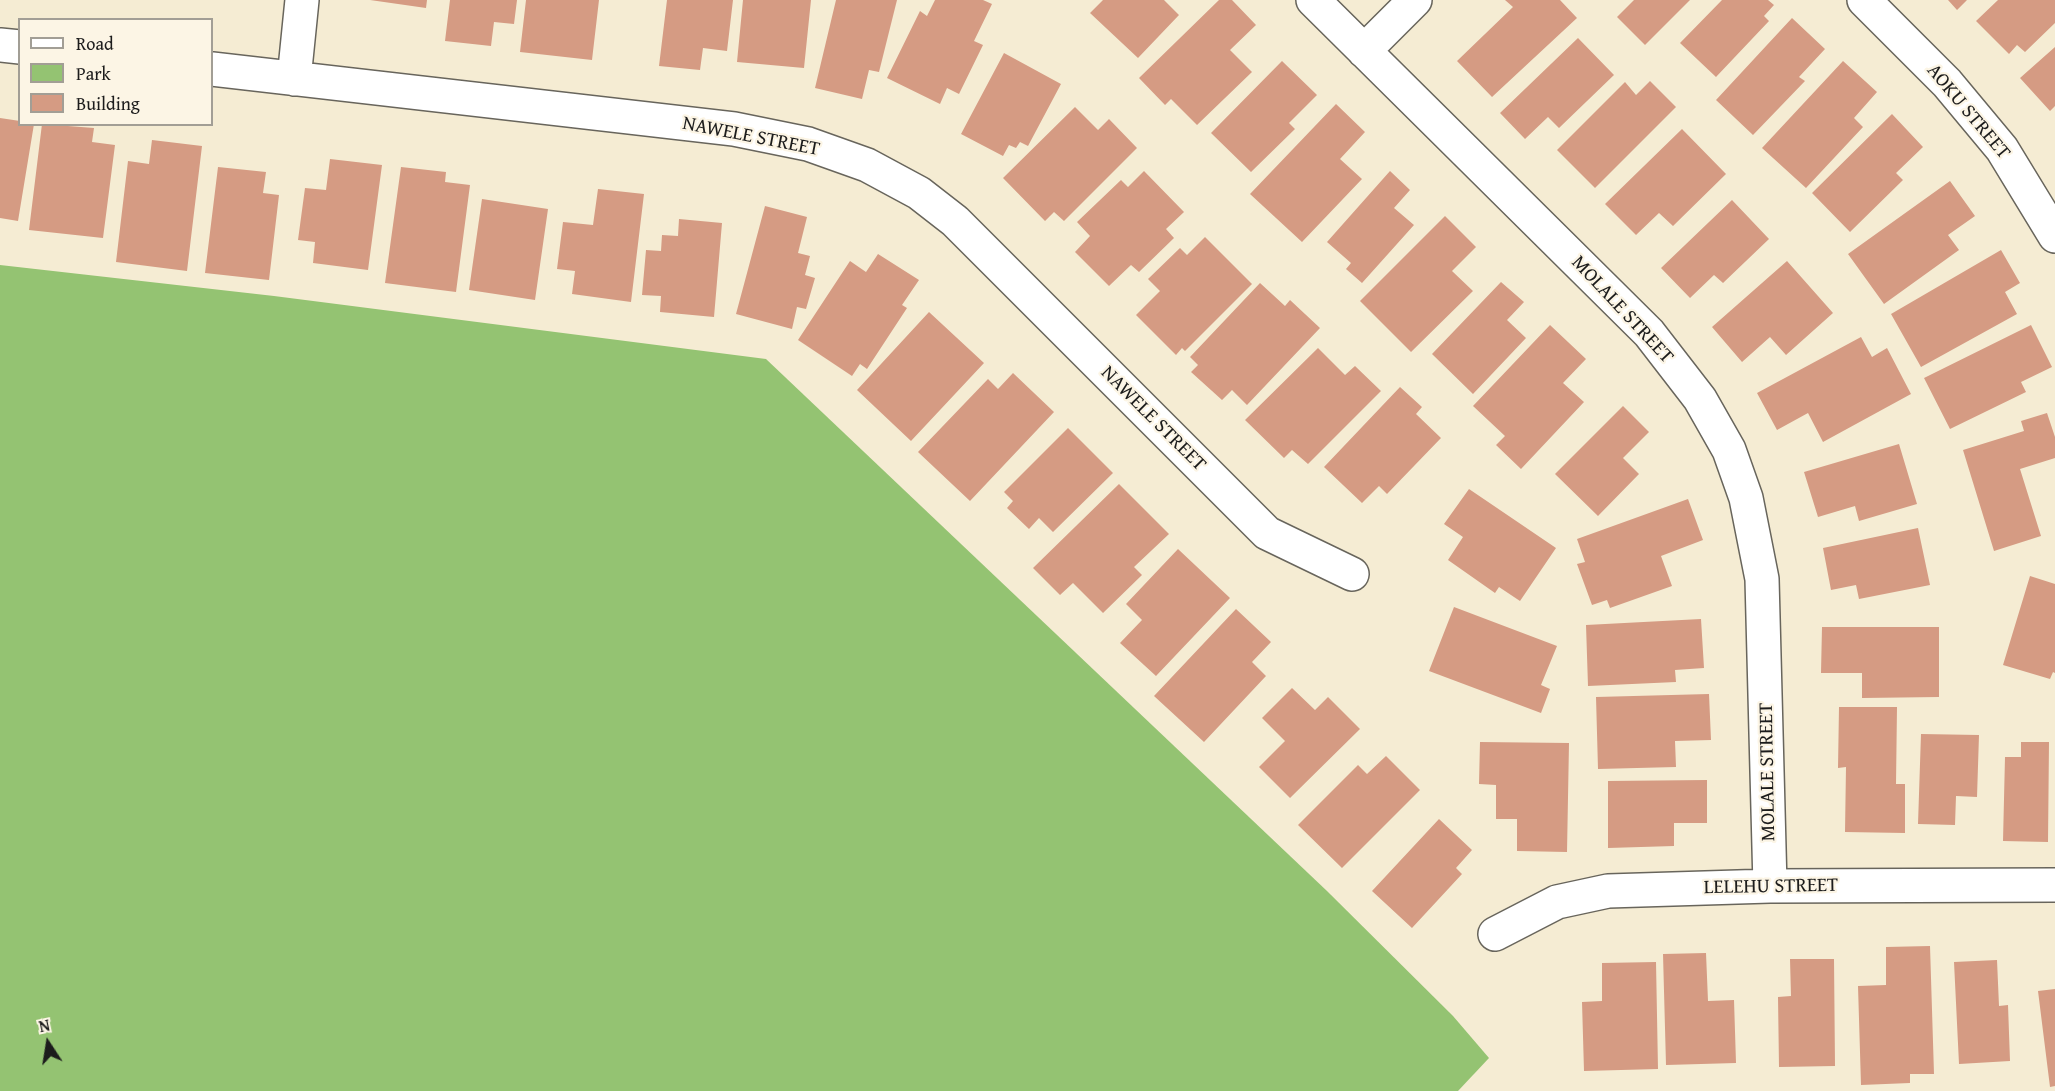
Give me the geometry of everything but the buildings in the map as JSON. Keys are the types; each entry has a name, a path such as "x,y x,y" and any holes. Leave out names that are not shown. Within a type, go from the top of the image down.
{"street":[{"path":"294,79 302,0"},
{"name":"MOLALE STREET","path":"1312,0 1649,333 1700,399 1729,450 1746,498 1762,579 1770,886"},
{"path":"1364,51 1415,0"},
{"name":"AOKU STREET","path":"1864,0 1947,82 2002,149 2055,236"},
{"path":"0,45 18,47"},
{"name":"NAWELE STREET","path":"213,69 734,129 808,144 867,165 919,193 955,221 1267,533 1352,574"},
{"name":"LELEHU STREET","path":"1495,934 1557,902 1608,891 1770,886 2055,885"}],"green space":[{"path":"0,265 274,296 766,359 1327,891 1453,1016 1489,1058 1458,1091 0,1091"}]}
